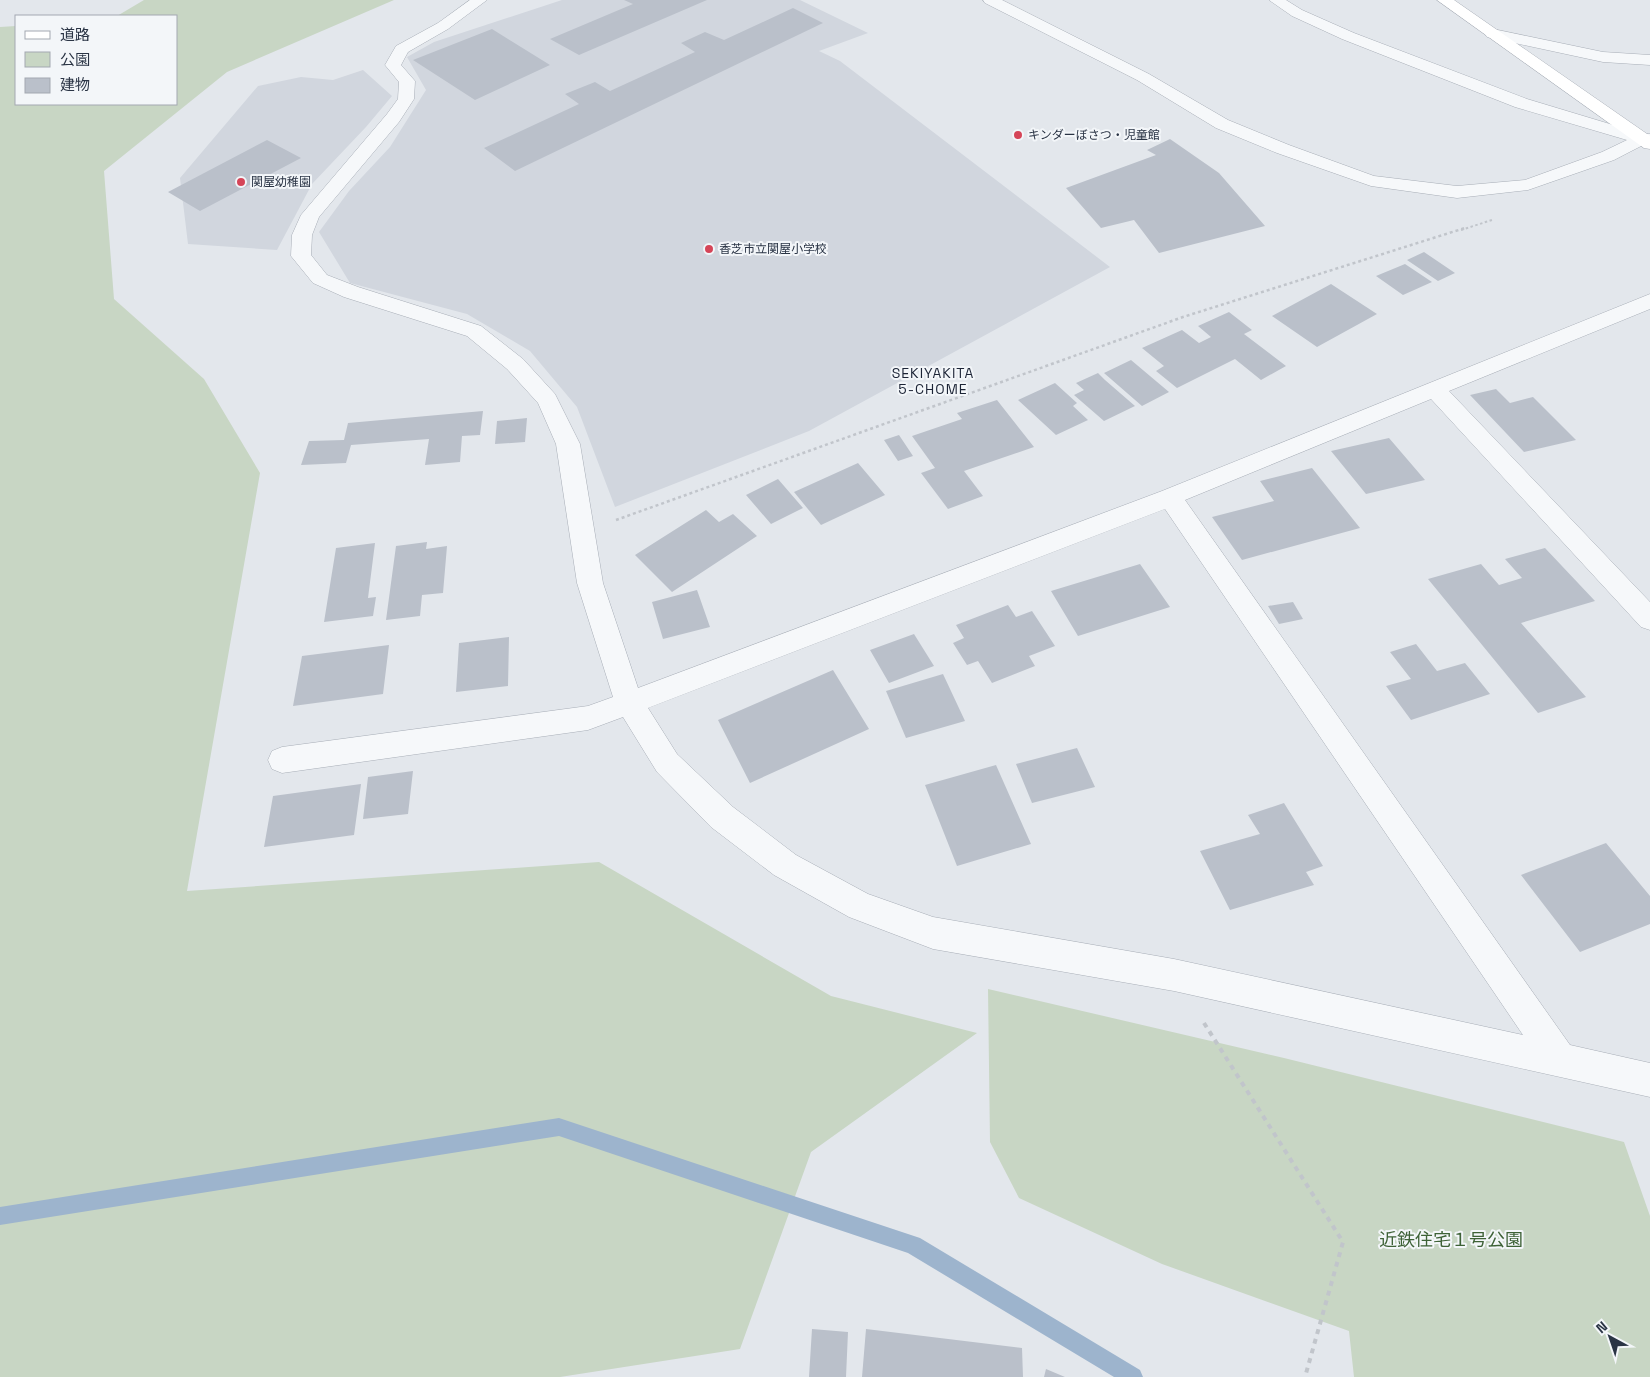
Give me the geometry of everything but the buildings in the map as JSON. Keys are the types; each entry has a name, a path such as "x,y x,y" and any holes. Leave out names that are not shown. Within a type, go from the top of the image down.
{"street":[{"path":"480,0 443,26 402,50 393,65 407,81 406,98 393,118 310,215 302,235 301,256 320,279 351,292 474,331 515,364 547,399 568,444 590,582 629,703 667,763 722,817 784,865 860,906 933,933 1174,975 1650,1080"},
{"path":"990,0 1134,73 1222,124 1283,149 1371,181 1457,192 1528,185 1647,141"},
{"path":"1276,0 1297,13 1348,36 1520,103 1647,141"},
{"path":"1444,0 1647,141"},
{"path":"1492,34 1604,57 1650,60"},
{"path":"282,760 588,718 1170,496 1650,301"},
{"path":"1434,389 1650,619"},
{"path":"1170,496 1560,1060"}],"path":[{"path":"583,532 1183,317 1498,218"},
{"path":"1174,975 1343,1242 1305,1377"}],"shaded area":[{"name":"香芝市立関屋小学校","path":"562,0 800,0 868,33 819,51 840,61 1110,267 809,431 615,507 577,407 530,351 467,314 350,283 319,232 349,191 390,147 426,90 407,57 434,42"},
{"path":"363,70 392,96 366,127 312,184 277,250 188,244 180,178 258,86 301,77 333,80"}],"green space":[{"path":"144,0 394,0 227,72 104,171 114,299 204,379 260,473 187,891 599,862 831,996 977,1033 811,1152 740,1349 560,1377 0,1377 0,27 15,26 15,105 178,105 178,15 119,15"},
{"name":"近鉄住宅１号公園","path":"988,989 1284,1058 1624,1142 1650,1216 1650,1377 1354,1377 1349,1331 1162,1264 1019,1198 990,1142"}],"waterway":[{"path":"0,1216 559,1127 913,1245 1133,1377"}],"place":[{"name":"キンダーぼさつ・児童館","path":"1018,135"},
{"name":"関屋幼稚園","path":"241,182"},
{"name":"香芝市立関屋小学校","path":"709,249"}],"district":[{"name":"SEKIYAKITA 5-CHOME","path":"933,382"}]}
